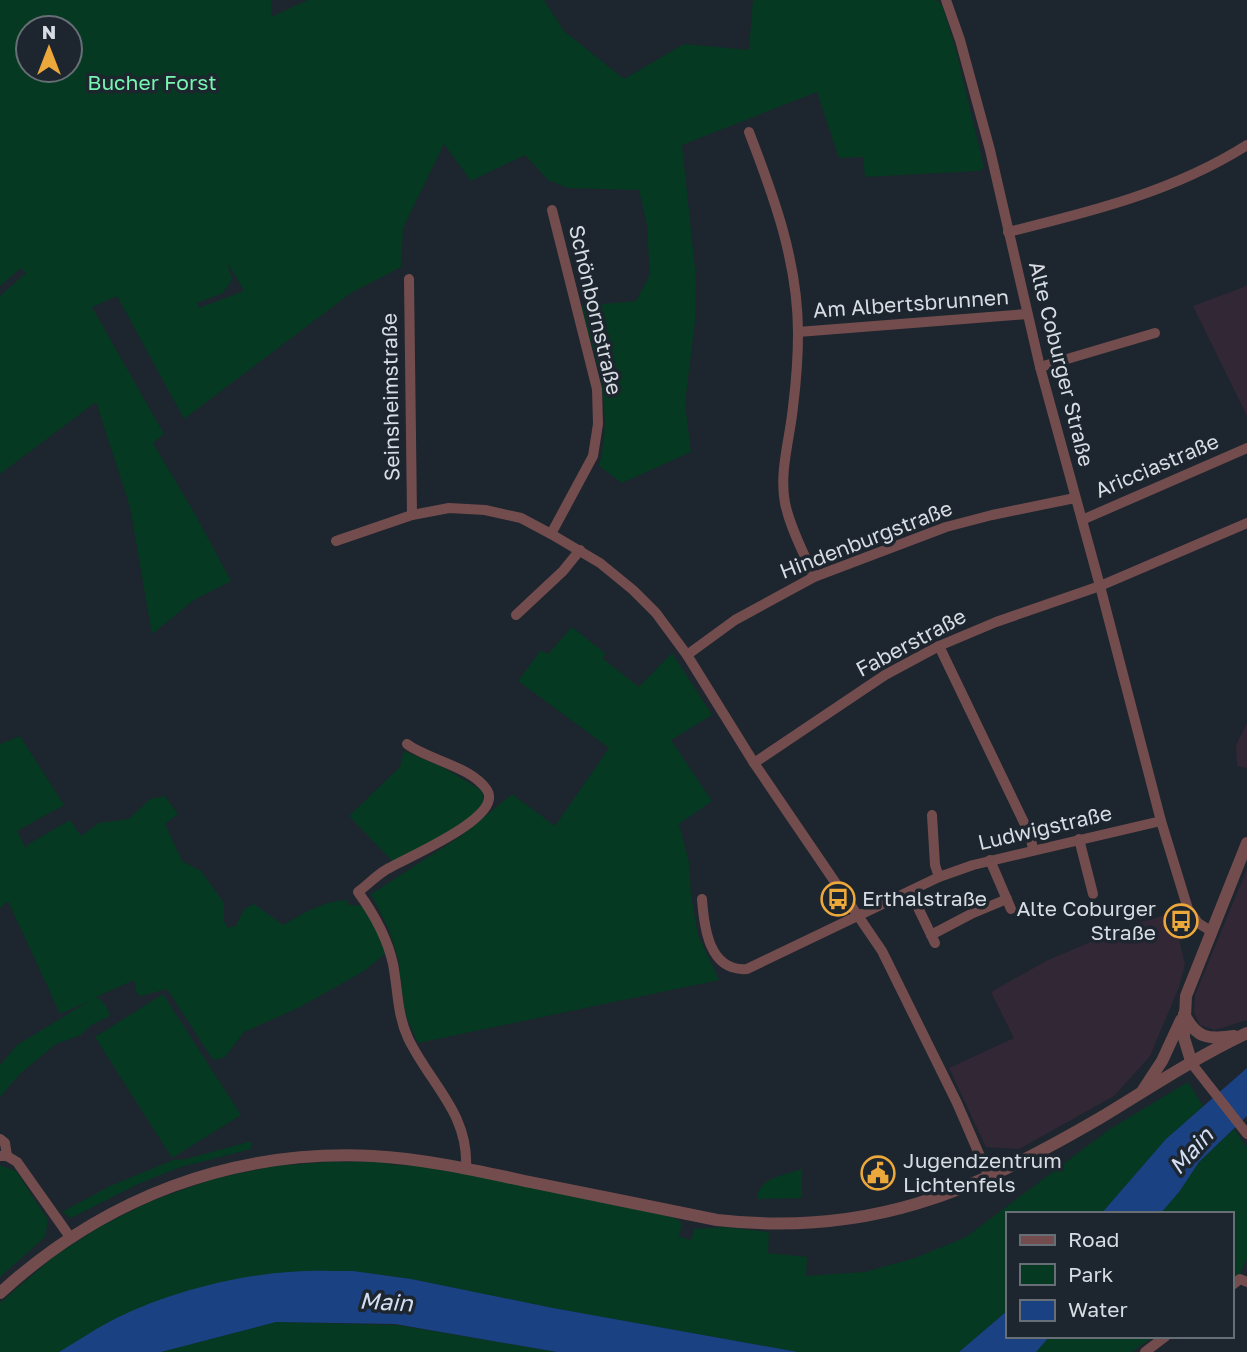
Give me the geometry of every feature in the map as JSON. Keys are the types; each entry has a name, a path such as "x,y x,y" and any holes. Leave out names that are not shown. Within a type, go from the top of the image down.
{"street":[{"name":"Alte Coburger Straße","path":"946,0 964,52 990,150 1040,367 1161,821 1188,909 1198,923 1211,931"},
{"path":"749,132 785,235 793,279 798,332 783,490 788,515 814,577"},
{"path":"1008,232 1120,203 1221,161 1247,145"},
{"name":"Schönbornstraße","path":"551,534 593,456 598,424 597,389 552,210"},
{"name":"Seinsheimstraße","path":"410,279 412,514"},
{"name":"Am Albertsbrunnen","path":"798,332 1027,314"},
{"path":"1040,367 1155,333"},
{"name":"Aricciastraße","path":"1082,520 1247,448"},
{"name":"Hindenburgstraße","path":"687,654 735,620 814,577 946,527 1075,498"},
{"path":"336,541 412,514 466,507 521,519 580,550 633,590 656,613 687,654 754,763 882,951 926,1038 989,1177"},
{"name":"Faberstraße","path":"754,763 885,676 939,646 996,622 1100,586 1247,523"},
{"path":"516,615 563,571 580,550"},
{"path":"939,646 1030,835 1033,849"},
{"path":"407,744 471,777 486,789 490,798 487,807 477,818 450,836 383,871 358,892 374,914 390,952 398,1009 408,1038 458,1119 466,1146 466,1168"},
{"path":"932,815 935,865 939,877"},
{"name":"Ludwigstraße","path":"702,899 710,943 719,961 734,970 747,969 939,877 1033,849 1161,821"},
{"path":"1079,839 1093,894"},
{"path":"1247,843 1191,979 1184,1014 1184,1038 1192,1064 1247,1134"},
{"path":"910,891 933,939 971,914 1009,904 990,860"},
{"path":"1184,1014 1189,1024 1202,1036 1216,1038 1246,1034"},
{"path":"1142,1093 1184,1014"},
{"path":"0,1293 70,1237 135,1200 174,1184 260,1162 341,1155 414,1160 466,1168 705,1217 755,1224 821,1222 864,1217 952,1193 989,1177 1059,1141 1246,1034"},
{"path":"0,1139 5,1143 3,1156 16,1162 70,1237"},
{"path":"1145,1352 1163,1338"}],"shaded area":[{"path":"1247,286 1247,416 1193,306"},
{"path":"1247,723 1247,768 1237,766 1236,745"},
{"path":"1247,869 1247,1020 1215,1030 1200,1025 1194,1013 1195,995"},
{"path":"1176,912 1185,964 1179,987 1150,1056 1114,1096 1019,1149 986,1147 949,1068 1014,1038 991,992 1048,960 1131,925"}],"green space":[{"name":"Bucher Forst","path":"0,0 271,0 271,17 308,0 544,0 564,31 624,79 684,44 749,50 753,0 936,0 942,5 956,50 984,168 978,171 865,177 863,157 839,158 817,92 682,145 696,278 695,321 685,404 691,452 622,483 599,466 605,425 604,405 597,365 580,306 636,301 650,275 647,225 639,190 568,188 548,180 525,155 471,181 444,144 403,228 401,267 351,293 184,419 117,296 92,307 164,434 153,443 231,581 194,600 152,634 130,507 96,402 0,474 0,296 26,273 21,268 0,286","holes":["228,263 244,291 199,308 197,303 223,293 232,280"]},
{"path":"572,627 606,654 602,658 639,687 672,653 712,715 671,740 712,801 679,824 689,862 691,896 698,935 719,980 418,1043 405,1014 398,958 389,930 371,894 461,836 512,794 555,826 609,748 518,681 541,650 548,654"},
{"path":"20,736 64,805 17,831 26,849 27,845 70,820 81,836 99,823 129,819 150,799 165,796 178,814 165,824 182,861 201,871 224,903 224,921 228,928 236,926 244,909 254,904 283,925 322,905 347,900 349,905 362,906 376,929 385,954 364,971 300,1007 244,1032 225,1057 213,1060 167,989 141,996 137,994 134,980 94,998 99,998 110,1016 91,1025 81,1035 56,1044 21,1073 0,1097 0,1065 17,1045 88,1002 60,1014 8,901 0,908 0,744"},
{"path":"404,751 444,768 481,790 484,799 468,819 429,843 392,861 349,816 400,767"},
{"path":"163,994 241,1115 172,1158 95,1037"},
{"path":"1188,1082 1203,1106 1166,1139 1103,1212 1006,1212 1006,1312 959,1352 798,1352 553,1308 411,1279 353,1271 287,1272 225,1282 155,1303 112,1321 59,1352 0,1352 0,1303 52,1258 98,1228 149,1202 213,1179 275,1166 382,1162 417,1166 499,1180 676,1218 682,1224 679,1237 691,1240 694,1229 726,1227 769,1232 768,1253 807,1257 806,1276 865,1272 915,1258 966,1237 1110,1129"},
{"path":"1234,1129 1247,1147 1247,1259 1240,1274 1233,1279 1233,1212 1162,1212 1199,1162"},
{"path":"252,1141 251,1149 181,1167 140,1183 71,1218 62,1212 110,1186 173,1160"},
{"path":"0,1165 16,1171 48,1220 45,1237 0,1277"},
{"path":"802,1169 802,1198 757,1199 758,1192 767,1182"},
{"path":"276,1322 397,1325 557,1352 161,1352"},
{"path":"1048,1338 1151,1338 1132,1352 1036,1352"}],"water":[{"name":"Main","path":"1247,1068 1247,1116 1199,1162 1162,1212 1103,1212 1166,1139"},
{"name":"Main","path":"353,1271 411,1279 553,1308 798,1352 557,1352 395,1324 276,1322 161,1352 59,1352 129,1312 196,1288 266,1274"},
{"path":"1006,1312 1006,1338 1048,1338 1036,1352 959,1352"}],"place":[{"name":"Erthalstraße","path":"838,899"},
{"name":"Alte Coburger Straße","path":"1181,921"},
{"name":"Jugendzentrum Lichtenfels","path":"878,1173"}]}
